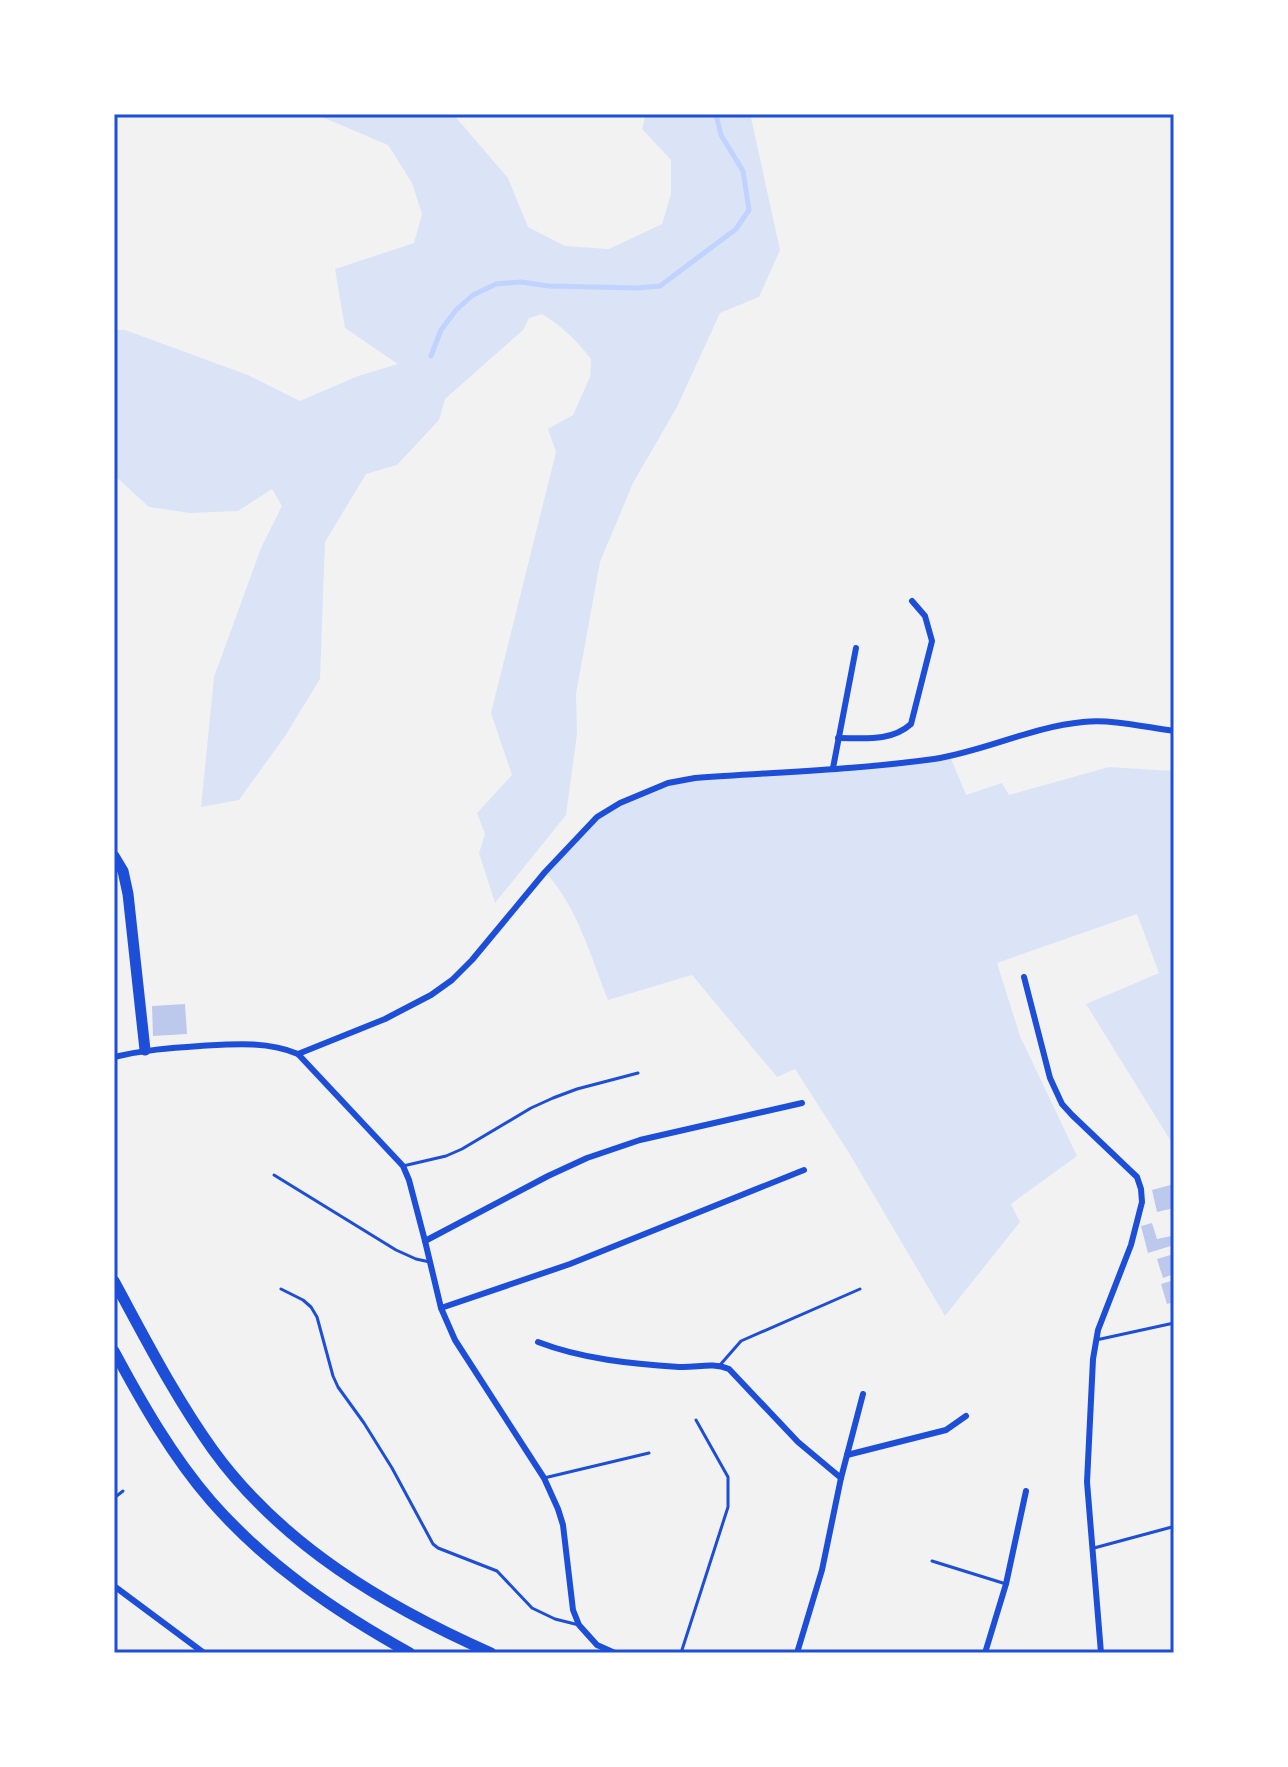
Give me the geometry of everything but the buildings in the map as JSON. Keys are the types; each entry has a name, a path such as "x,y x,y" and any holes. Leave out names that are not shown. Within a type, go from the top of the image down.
{"highway":[{"path":"114,856 123,871 128,894 145,1050"},
{"path":"114,1281 212,1449 267,1512 306,1547 367,1589 427,1623 491,1653"},
{"path":"114,1351 184,1466 210,1500 245,1537 280,1569 321,1598 410,1653"},
{"path":"114,1368 188,1480 244,1543 308,1597 397,1653"}],"street":[{"path":"838,738 884,738 902,732 911,724 932,641 925,616 912,601"},
{"path":"833,768 856,648"},
{"path":"298,1054 395,1014 452,980 585,828 608,809 668,783 950,756 1041,729 1081,722 1115,722 1174,731"},
{"path":"1024,977 1050,1078 1062,1104 1137,1177 1141,1189 1142,1202 1131,1245 1098,1330 1093,1359 1087,1482 1101,1653"},
{"path":"114,1057 145,1050 245,1043 268,1045 298,1054 403,1166 441,1308 455,1340 544,1478 563,1525 573,1610 579,1625 597,1645 615,1653"},
{"path":"425,1241 587,1158 640,1140 802,1103"},
{"path":"441,1308 570,1264 804,1170"},
{"path":"538,1342 587,1357 682,1367 720,1365 729,1369 798,1442 841,1478"},
{"path":"797,1653 822,1570 863,1394"},
{"path":"847,1455 946,1430 966,1416"},
{"path":"985,1653 1006,1584 1026,1491"},
{"path":"114,1586 204,1653"}],"lane":[{"path":"403,1166 462,1149 553,1098 638,1073"},
{"path":"274,1175 396,1250 430,1262"},
{"path":"281,1289 303,1300 317,1317 338,1387 392,1468 433,1544 497,1571 532,1608 555,1619 579,1625"},
{"path":"720,1365 741,1341 860,1289"},
{"path":"1096,1340 1174,1323"},
{"path":"681,1653 728,1507 728,1477 696,1420"},
{"path":"544,1478 649,1453"},
{"path":"114,1498 123,1491"},
{"path":"1094,1549 1172,1527"},
{"path":"932,1561 1006,1584"}],"shaded area":[{"path":"315,114 453,114 508,178 528,227 565,246 609,249 662,224 671,194 671,160 642,129 646,114 750,114 752,122 780,250 759,297 720,313 677,407 633,483 600,562 576,694 577,734 566,815 495,903 479,853 485,834 477,813 512,775 491,713 556,452 548,429 573,415 590,377 591,359 580,346 542,314 529,318 523,330 445,399 439,420 397,465 366,474 325,542 320,679 285,736 239,800 201,807 214,677 261,548 282,506 272,489 238,511 190,513 149,507 114,475 114,330 125,330 248,375 300,401 358,376 398,364 345,328 335,269 414,243 422,214 412,183 388,145"},
{"path":"950,756 966,795 1002,783 1009,795 1109,767 1174,771 1174,1143 1086,1004 1159,973 1137,914 997,963 1020,1036 1077,1156 1011,1204 1020,1222 945,1316 849,1153 795,1069 777,1077 692,975 608,1000 575,916 545,872 597,817 668,783"}],"waterway":[{"path":"431,356 441,330 456,310 473,295 496,284 660,286 736,229 749,210 743,171 721,135 716,114"}]}
